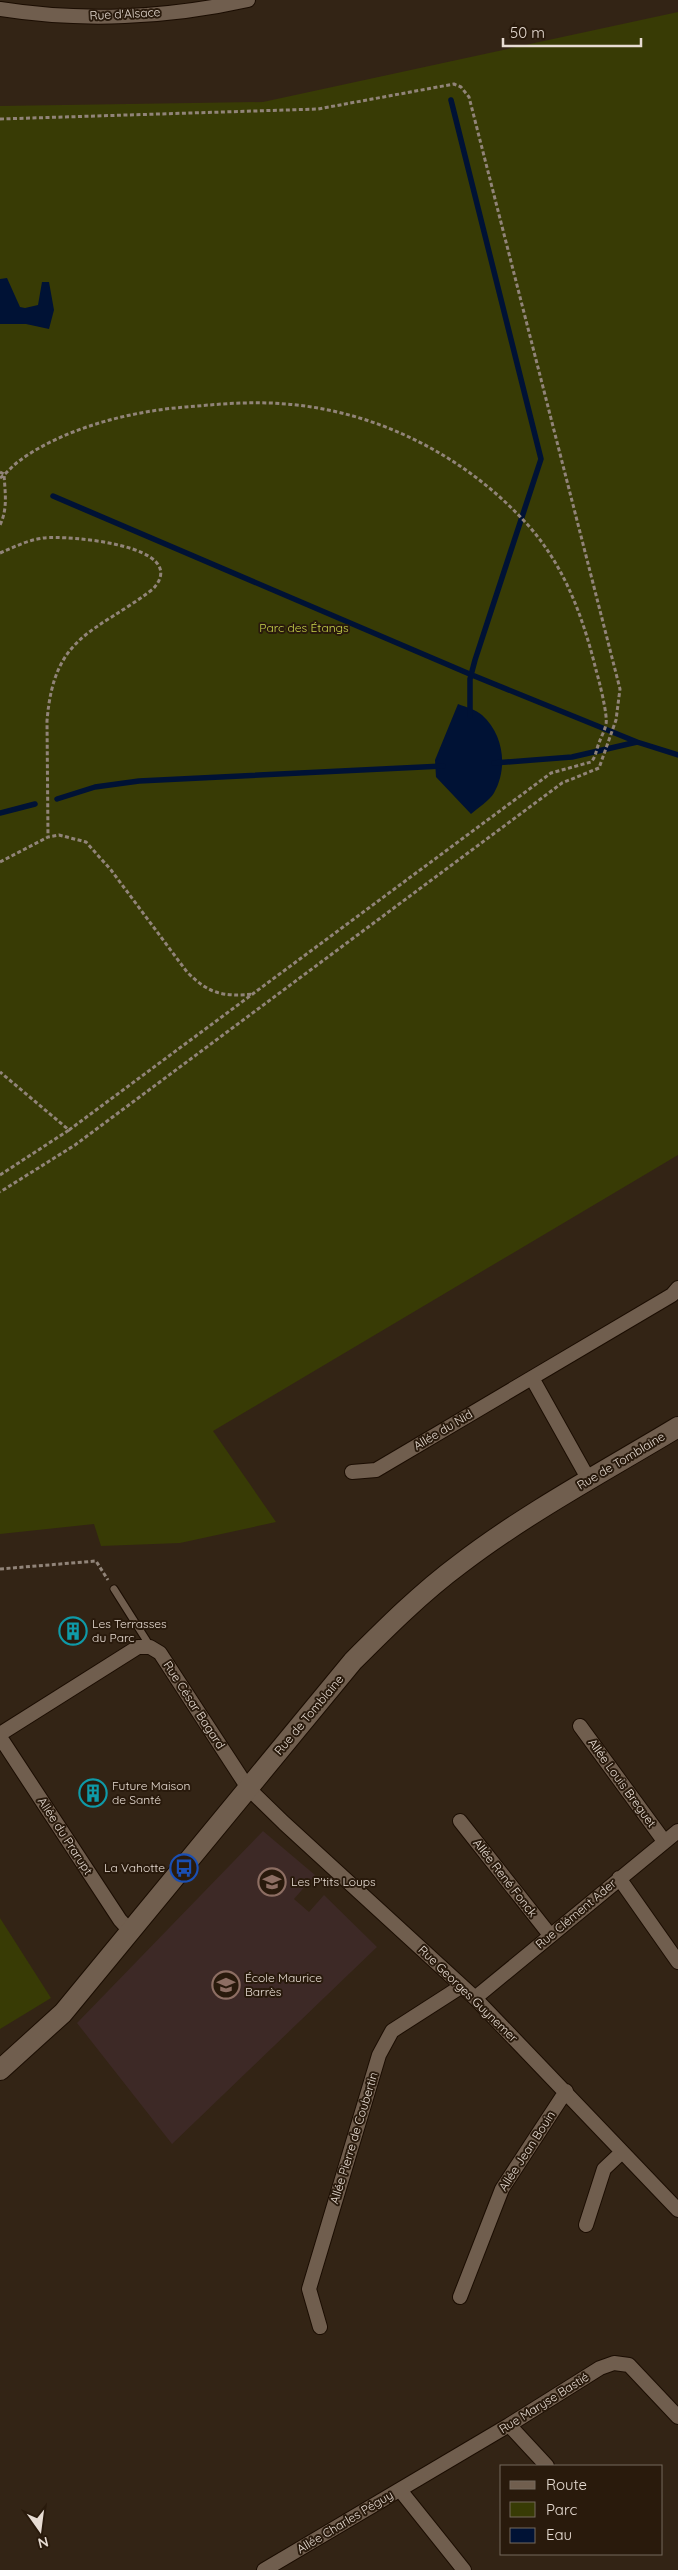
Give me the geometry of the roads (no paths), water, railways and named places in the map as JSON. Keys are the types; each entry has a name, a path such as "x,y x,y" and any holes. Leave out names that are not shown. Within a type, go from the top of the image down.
{"main road":[{"name":"Rue de Tomblaine","path":"0,2070 63,2013 132,1933 353,1661 396,1619 460,1564 500,1536 678,1427"}],"street":[{"name":"Rue d'Alsace","path":"0,9 80,16 117,16 198,9 248,0"},
{"name":"Allée du Nid","path":"352,1472 376,1470 672,1295 678,1288"},
{"path":"532,1378 589,1480"},
{"path":"0,1735 138,1647 150,1647"},
{"name":"Rue César Bagard","path":"150,1647 160,1653 248,1788"},
{"name":"Allée Louis Breguet","path":"580,1726 664,1841"},
{"name":"Allée du Prarupt","path":"0,1735 120,1920 132,1933"},
{"name":"Rue Georges Guynemer","path":"248,1788 475,1998 678,2210"},
{"name":"Allée René Fonck","path":"460,1821 550,1936"},
{"name":"Rue Clément Ader","path":"475,1998 678,1831"},
{"path":"619,1878 678,1962"},
{"name":"Allée Pierre de Coubertin","path":"320,2327 308,2289 379,2055 392,2031 462,1986"},
{"name":"Allée Jean Bouin","path":"460,2297 502,2189 566,2091"},
{"path":"586,2225 604,2169 622,2152"},
{"name":"Rue Maryse Bastié","path":"400,2490 600,2368 614,2363 629,2365 678,2417"},
{"path":"509,2425 546,2465"},
{"path":"400,2490 464,2570"},
{"name":"Allée Charles Péguy","path":"264,2570 400,2490"}],"lane":[{"path":"114,1589 150,1647"}],"water":[{"path":"7,278 20,307 25,308 38,305 42,282 49,282 54,310 49,329 26,324 0,324 0,279"},
{"path":"458,704 482,715 495,732 501,752 501,773 494,793 471,814 436,777 435,760"}],"waterway":[{"path":"451,100 541,459 475,660 470,679 470,716"},
{"path":"53,496 472,675 637,742"},
{"path":"494,763 572,757 637,742 678,755"},
{"path":"57,799 95,787 139,781 443,766"},
{"path":"0,813 35,804"}],"place":[{"name":"Les Terrasses du Parc","path":"73,1631"},
{"name":"Future Maison de Santé","path":"93,1793"},
{"name":"La Vahotte","path":"184,1868"},
{"name":"Les P'tits Loups","path":"272,1882"},
{"name":"École Maurice Barrès","path":"226,1985"}],"park label":[{"name":"Parc des Étangs","path":"304,628"}]}
